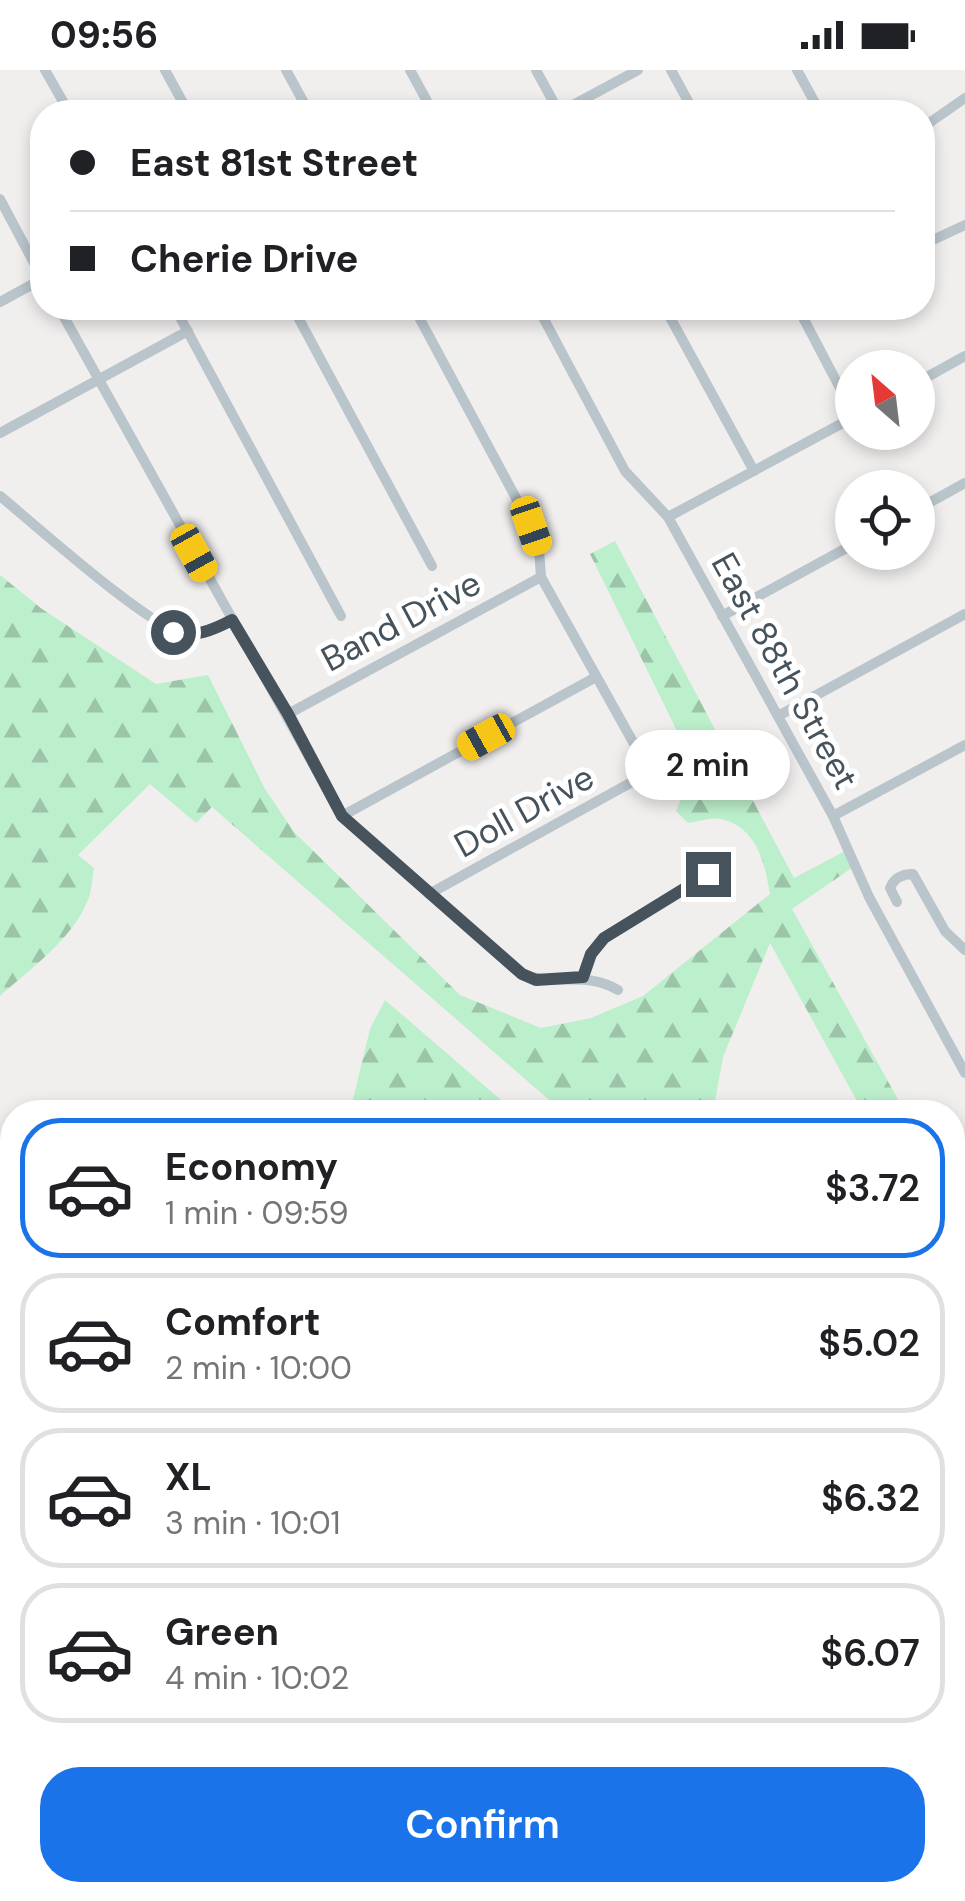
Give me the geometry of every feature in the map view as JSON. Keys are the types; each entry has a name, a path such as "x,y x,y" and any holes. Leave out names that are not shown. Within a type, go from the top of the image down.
{"street":[{"path":"45,70 61,100"},
{"path":"165,70 181,100"},
{"path":"286,70 302,100"},
{"path":"410,70 426,100"},
{"path":"536,70 553,100"},
{"path":"582,100 638,70"},
{"path":"671,70 687,100"},
{"path":"797,70 813,100"},
{"path":"935,119 965,98"},
{"path":"0,199 30,255"},
{"path":"935,239 965,225"},
{"path":"0,302 30,285"},
{"path":"65,320 342,816 522,974 536,980 583,977 618,990"},
{"path":"182,320 341,616"},
{"path":"299,320 432,566"},
{"path":"342,816 596,676 541,577 539,549 531,526 420,320"},
{"name":"East 88th Street","path":"544,320 625,471 668,517 833,816 868,897 965,1073"},
{"path":"671,320 754,472"},
{"path":"804,320 835,381"},
{"path":"0,433 188,331"},
{"path":"935,373 965,356"},
{"path":"668,517 835,424"},
{"path":"935,500 965,483"},
{"path":"0,496 156,623 188,636 232,620"},
{"path":"722,616 835,554"},
{"name":"Band Drive","path":"288,714 541,577"},
{"path":"778,716 965,614"},
{"name":"Doll Drive","path":"429,894 642,773 642,760 596,676"},
{"path":"833,816 965,744"},
{"path":"583,977 591,954 604,938 708,874"},
{"path":"897,902 890,888 893,881 913,874 945,931 965,950"}],"green space":[{"path":"615,541 794,878 849,849 856,865 792,909 898,1100 856,1100 770,943 723,1057 715,1100 549,1100 212,807 196,823 150,784 78,855 94,868 89,896 72,928 0,996 0,575 42,609 156,684 208,675 265,789 294,832 460,995 541,1028 591,1018 643,996 770,894 762,859 743,829 716,819 688,823 676,811 689,781 683,743 590,554"},
{"path":"385,1000 501,1100 353,1100 370,1029"}],"route":[{"path":"173,632 188,636 232,620 342,816 522,974 536,980 583,977 591,954 604,938 708,874"}]}
